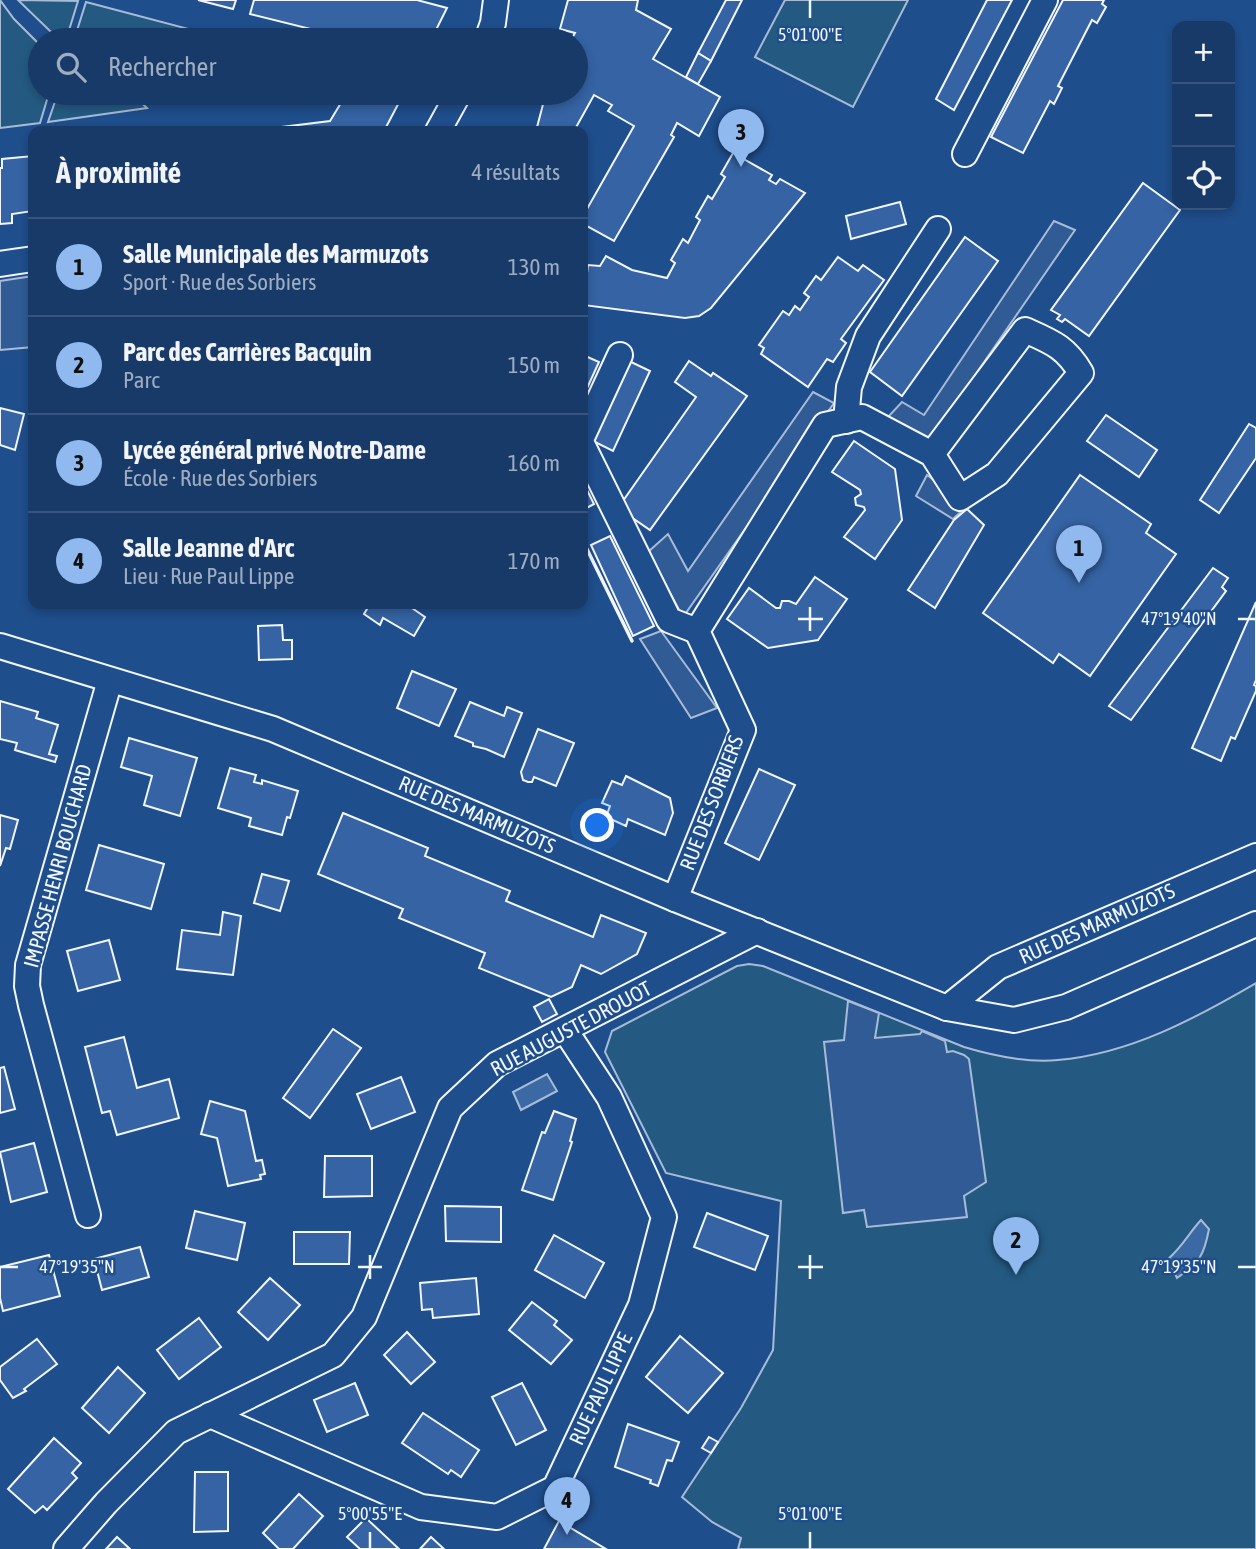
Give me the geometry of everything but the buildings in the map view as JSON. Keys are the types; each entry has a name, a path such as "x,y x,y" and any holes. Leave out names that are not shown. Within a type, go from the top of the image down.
{"street":[{"path":"491,28 496,0"},
{"path":"965,154 1045,0"},
{"path":"441,126 452,105"},
{"path":"846,421 849,387 868,336 937,229"},
{"path":"0,264 28,261"},
{"path":"588,456 669,620 697,631 825,425 862,417 932,454 960,498 997,474 1082,373 1071,355 1056,344 1025,330 932,454"},
{"path":"588,424 620,355"},
{"name":"RUE DES SORBIERS","path":"675,899 743,730 697,631"},
{"name":"RUE DES MARMUZOTS","path":"0,646 273,729 675,899 947,1008 1014,1020 1066,1007 1256,924"},
{"name":"IMPASSE HENRI BOUCHARD","path":"88,1215 27,986 28,965 110,681"},
{"name":"RUE DES MARMUZOTS","path":"947,1008 998,967 1256,856"},
{"name":"RUE AUGUSTE DROUOT","path":"66,1549 106,1503 176,1432 334,1355 364,1317 450,1108 497,1064 757,931"},
{"name":"RUE PAUL LIPPE","path":"210,1415 421,1507 497,1517 555,1488 641,1306 664,1217 609,1097 565,1030"}],"shaded area":[{"path":"0,0 28,33 28,105 45,105 40,123 0,128"},
{"path":"18,0 78,1 70,28 47,28"},
{"path":"785,0 908,0 853,107 755,57"},
{"path":"86,2 185,28 78,28"},
{"path":"54,105 144,105 147,108 48,122"},
{"path":"1054,221 1075,230 927,445 887,418 902,402 924,415"},
{"path":"28,277 28,347 0,350 0,281"},
{"path":"813,392 834,403 683,617 648,552 668,534 688,571"},
{"path":"927,475 968,505 953,519 916,496"},
{"path":"661,631 717,708 691,718 640,639"},
{"path":"737,966 763,966 964,1047 1022,1060 1058,1060 1085,1056 1136,1042 1186,1021 1256,983 1256,1549 738,1549 741,1538 712,1522 682,1497 741,1408 773,1350 781,1201 666,1173 605,1052 612,1031"},
{"path":"848,1001 879,1013 875,1038 920,1034 922,1031 945,1041 947,1052 953,1051 969,1059 986,1182 964,1196 967,1217 867,1227 864,1210 843,1213 824,1042 844,1040"},
{"path":"547,1074 557,1091 521,1110 513,1092"},
{"path":"1201,1220 1209,1229 1205,1246 1191,1268 1177,1278 1168,1259"}],"wall":[{"path":"588,551 632,641"}],"place":[{"name":"Lycée général privé Notre-Dame","path":"741,167"},
{"name":"Salle Municipale des Marmuzots","path":"1079,583"},
{"name":"Parc des Carrières Bacquin","path":"1016,1275"},
{"name":"Salle Jeanne d'Arc","path":"567,1535"}]}
